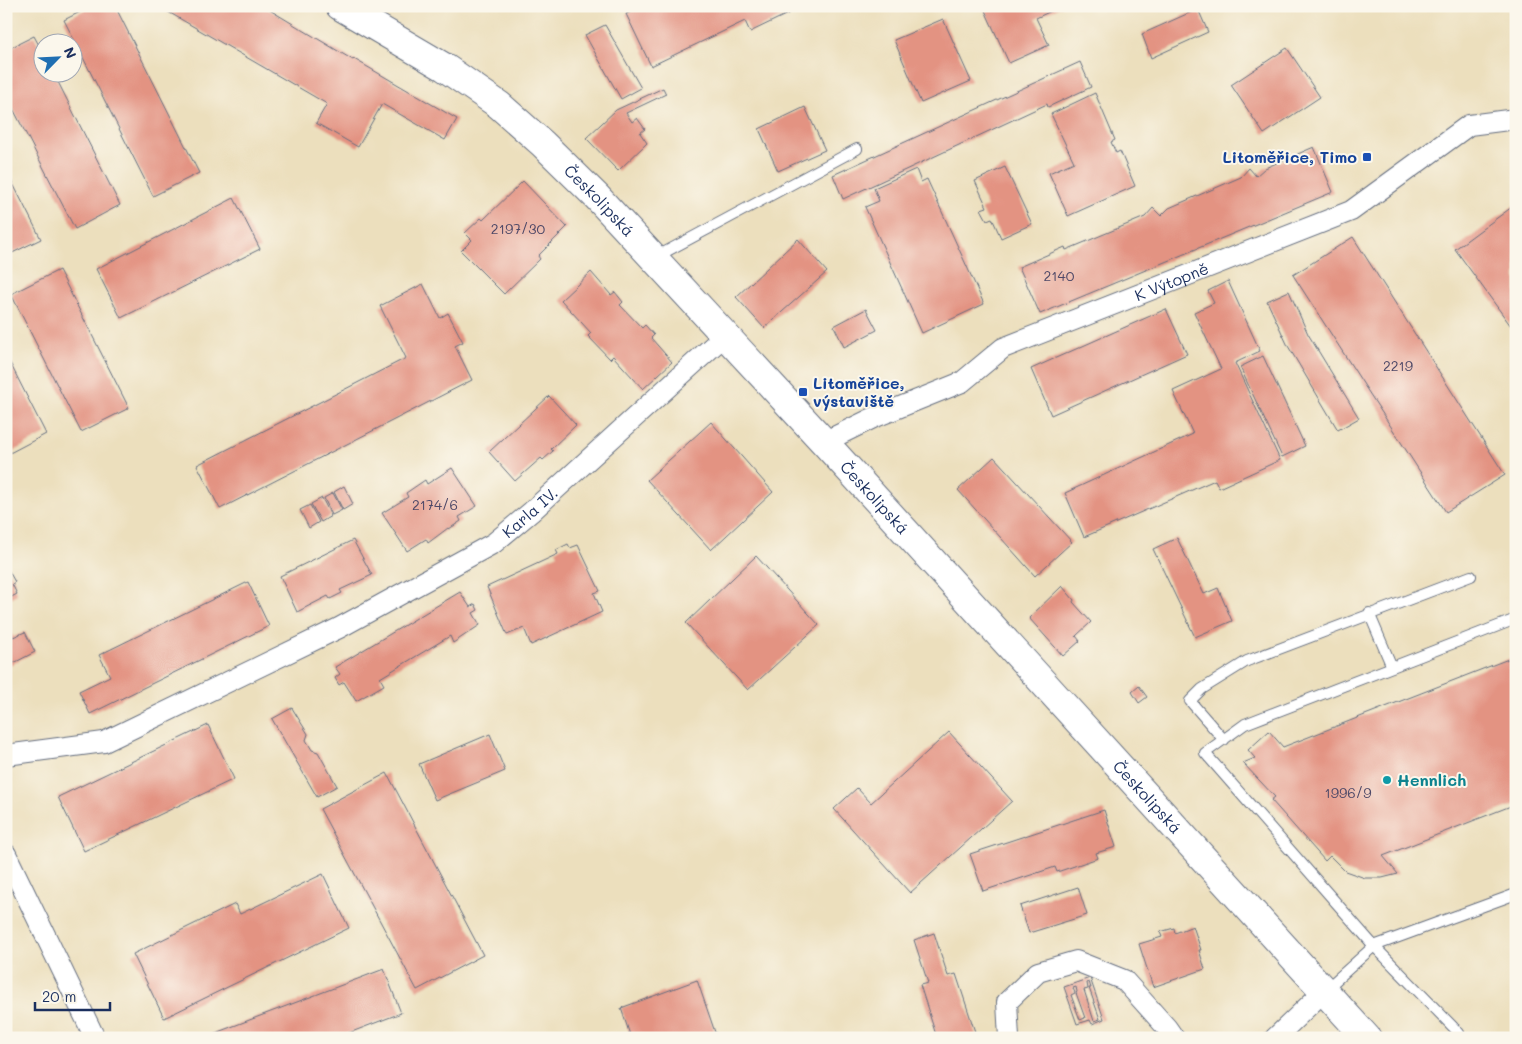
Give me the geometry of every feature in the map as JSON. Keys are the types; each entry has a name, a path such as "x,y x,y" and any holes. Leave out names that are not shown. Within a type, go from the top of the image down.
{"main road":[{"name":"Českolipská","path":"340,6 444,67 499,105 543,144 597,197 824,442 1367,1038"}],"street":[{"name":"K Výtopně","path":"824,442 872,418 962,382 1003,348 1351,211 1468,125 1516,119"},
{"name":"Karla IV.","path":"6,756 104,742 304,646 494,543 538,506 725,335"},
{"path":"6,854 95,1038"},
{"path":"1009,1038 1007,1002 1038,972 1076,961 1124,980 1174,1038"},
{"path":"1274,1038 1324,991"}],"lane":[{"path":"653,258 857,149"},
{"path":"1224,740 1190,702 1202,689 1246,660 1472,576"},
{"path":"1369,613 1392,667"},
{"path":"1459,1033 1374,946 1205,753 1245,724 1516,619"},
{"path":"1324,991 1374,946 1516,894"}],"building":[{"path":"92,6 115,6 199,173 153,196 82,56 82,32 70,32 64,20"},
{"path":"158,6 263,6 457,119 445,140 382,104 358,147 316,123 327,104"},
{"path":"643,6 804,6 750,32 745,21 651,66 626,14"},
{"path":"983,6 1062,6 1036,18 1049,45 1009,63"},
{"path":"1198,9 1208,32 1151,58 1142,34"},
{"path":"943,19 971,81 921,103 894,40"},
{"path":"605,25 641,88 621,99 585,35"},
{"path":"32,37 32,82 58,82 120,205 75,229 6,95 6,50"},
{"path":"1287,48 1320,97 1264,134 1231,85"},
{"path":"1080,62 1091,87 1048,107 1047,104 843,199 833,175"},
{"path":"663,88 666,94 626,113 632,122 637,118 645,129 640,133 647,143 618,171 586,138 616,110"},
{"path":"1095,93 1115,140 1111,142 1116,153 1120,151 1135,186 1068,216 1049,173 1074,162 1051,114"},
{"path":"805,107 825,150 778,171 759,129"},
{"path":"1314,147 1333,192 1040,314 1019,267 1065,247 1066,250 1145,217 1153,208 1161,216 1169,208 1241,177 1249,168 1256,176 1265,168"},
{"path":"1005,167 1032,224 1001,238 992,218 987,220 981,209 987,207 975,181"},
{"path":"916,169 921,182 927,179 984,304 922,333 865,207 879,201 874,188"},
{"path":"6,170 41,239 6,256"},
{"path":"523,181 567,227 538,256 540,259 504,294 461,251 472,240 465,233 481,218 483,220"},
{"path":"234,198 260,249 121,318 96,269"},
{"path":"1516,204 1516,333 1455,249"},
{"path":"1353,237 1505,475 1446,512 1293,275"},
{"path":"798,239 827,272 764,328 736,297"},
{"path":"59,270 129,408 81,432 11,294"},
{"path":"591,272 611,295 615,292 623,302 620,305 642,328 645,325 654,335 651,338 672,362 643,389 613,356 610,359 588,336 591,333 561,300"},
{"path":"1228,281 1260,351 1235,363 1280,460 1219,488 1215,480 1084,537 1065,493 1193,434 1173,391 1221,369 1194,312 1214,303 1208,291"},
{"path":"423,284 440,318 448,313 463,342 455,346 472,380 220,509 197,465 406,358 380,306"},
{"path":"1289,291 1308,334 1359,418 1338,430 1288,346 1267,301"},
{"path":"866,309 877,330 844,347 834,326"},
{"path":"1166,309 1187,354 1051,415 1031,369"},
{"path":"6,355 46,434 6,455"},
{"path":"1263,356 1305,446 1282,457 1240,367"},
{"path":"549,396 576,425 551,449 553,451 543,460 541,458 515,481 489,452"},
{"path":"711,422 773,492 711,550 647,480"},
{"path":"994,457 1072,542 1035,576 958,490"},
{"path":"452,468 477,506 459,517 461,521 428,543 426,539 407,551 382,513 408,497 406,493 425,480 427,484"},
{"path":"344,486 353,504 343,510 334,492"},
{"path":"333,493 342,510 332,515 324,498"},
{"path":"322,498 331,516 321,522 311,504"},
{"path":"310,505 319,522 309,528 300,510"},
{"path":"1177,538 1204,594 1218,588 1232,621 1195,637 1153,549"},
{"path":"353,540 372,575 340,590 342,593 330,599 328,596 297,612 280,576"},
{"path":"568,544 570,548 578,545 600,591 594,593 602,612 531,645 524,628 507,635 487,587 558,554 556,550"},
{"path":"756,556 819,625 748,690 686,623"},
{"path":"6,566 15,582 12,584 17,594 6,600"},
{"path":"248,582 269,626 90,714 79,691 110,676 99,655"},
{"path":"1062,586 1091,622 1076,636 1080,641 1063,656 1029,618"},
{"path":"460,592 470,607 475,604 478,610 473,613 480,625 453,643 450,636 380,678 384,685 356,701 344,682 339,685 335,678 340,674 335,667"},
{"path":"6,623 13,637 25,632 35,652 6,667"},
{"name":"Hennlich","path":"1516,656 1516,804 1383,856 1398,874 1382,878 1365,878 1345,871 1330,856 1325,861 1271,800 1275,797 1243,763 1255,758 1248,750 1269,731 1283,747"},
{"path":"1139,686 1147,697 1139,703 1132,692"},
{"path":"292,708 308,734 306,740 312,750 318,752 337,786 317,797 272,719"},
{"path":"208,725 234,779 84,851 58,797"},
{"path":"949,732 1012,801 910,893 834,809 857,788 871,803"},
{"path":"490,734 505,771 435,800 419,764"},
{"path":"387,773 483,955 417,990 320,809"},
{"path":"1104,810 1116,847 1096,853 1098,858 1057,872 1055,867 983,891 970,854"},
{"path":"323,874 349,928 164,1018 133,954 235,904 240,914"},
{"path":"1078,887 1087,915 1029,933 1020,906"},
{"path":"1193,926 1205,969 1153,987 1139,944 1162,937 1160,932 1174,928 1175,933"},
{"path":"934,933 948,976 956,974 977,1038 937,1038 920,985 928,983 914,940"},
{"path":"384,969 401,1013 336,1038 202,1038"},
{"path":"1090,978 1104,1019 1092,1024 1090,1020 1077,1024 1064,987","holes":["1089,982 1091,988 1089,988 1100,1019 1094,1021 1084,990 1088,989 1087,983","1076,987 1076,993 1085,1018 1080,1020 1071,995 1075,993 1073,988"]},
{"path":"697,980 717,1038 631,1038 621,1008"}],"place":[{"name":"Litoměřice, Timo","path":"1367,157"},
{"name":"Litoměřice, výstaviště","path":"803,392"},
{"name":"Hennlich","path":"1387,780"}]}
